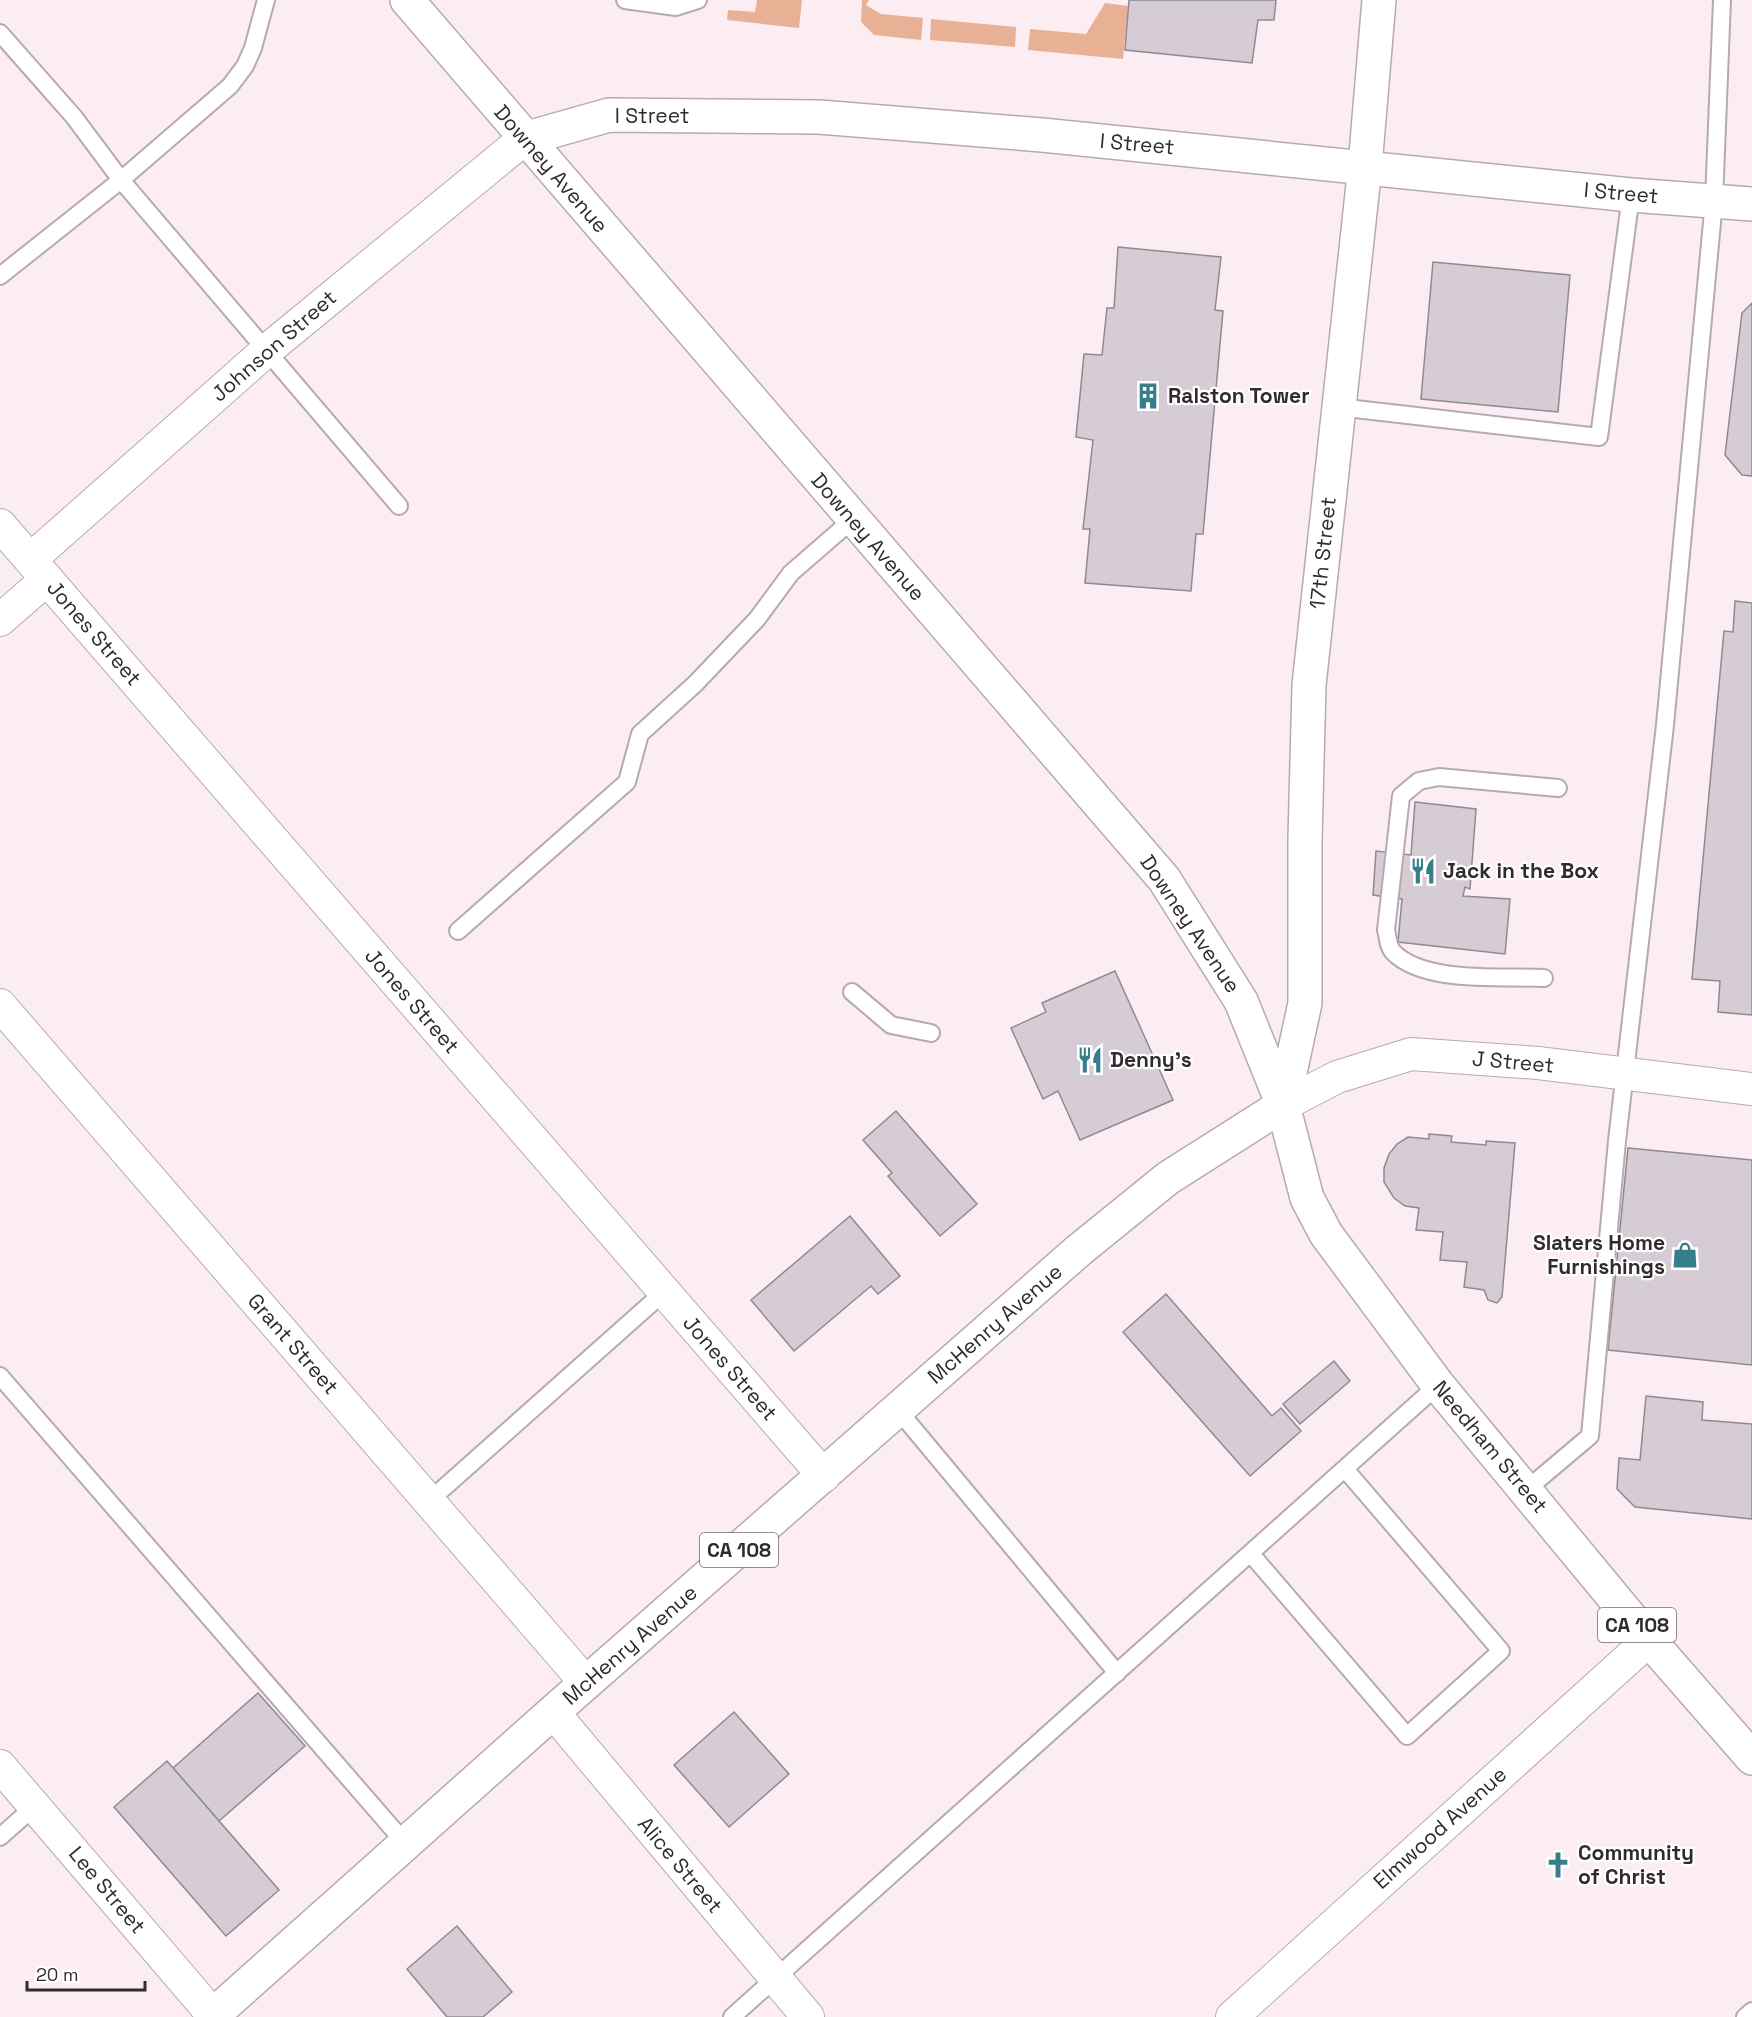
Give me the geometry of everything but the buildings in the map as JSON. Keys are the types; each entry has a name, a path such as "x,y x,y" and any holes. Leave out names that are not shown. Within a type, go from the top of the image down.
{"main road":[{"name":"Downey Avenue","path":"406,0 852,520 1164,879 1241,1001 1283,1105"},
{"name":"17th Street","path":"1283,1105 1305,1003 1305,839 1309,685 1365,166 1378,0"},
{"name":"I Street","path":"524,139 609,115 819,117 1365,166 1631,195 1752,204"},
{"name":"Needham Street","path":"1283,1105 1307,1198 1326,1234 1438,1385 1649,1640 1752,1758"},
{"name":"McHenry Avenue","path":"213,2016 405,1842 1078,1251 1168,1178 1283,1105"}],"street":[{"name":"Johnson Street","path":"0,620 39,569 267,351 524,139"},
{"name":"Jones Street","path":"0,525 824,1476"},
{"name":"Grant Street","path":"0,1005 586,1683"},
{"name":"J Street","path":"1283,1105 1337,1077 1411,1054 1538,1063 1752,1089"},
{"name":"Elmwood Avenue","path":"1232,2017 1649,1640"},
{"name":"Alice Street","path":"553,1712 807,2017"},
{"name":"Lee Street","path":"0,1766 213,2016"}],"lane":[{"path":"0,276 121,180 230,86 245,66 253,48 266,0"},
{"path":"625,0 676,7 698,0"},
{"path":"1526,1490 1590,1436 1617,1141 1665,725 1714,201 1722,0"},
{"path":"0,33 74,117 121,180 399,506"},
{"path":"1338,407 1599,437 1631,195"},
{"path":"458,932 627,782 640,735 695,684 757,619 791,573 852,520"},
{"path":"1544,978 1448,974 1414,967 1391,950 1386,930 1401,796 1419,781 1439,777 1558,788"},
{"path":"852,992 891,1024 932,1032"},
{"path":"429,1501 664,1292"},
{"path":"0,1376 405,1842"},
{"path":"732,2017 1438,1385"},
{"path":"898,1410 1117,1673"},
{"path":"1251,1554 1407,1736 1501,1651 1345,1468"},
{"path":"0,1837 35,1806"},
{"path":"1745,2017 1752,2010"}],"shaded area":[{"path":"757,0 802,0 799,28 727,20 728,10 755,12"},
{"path":"862,0 869,0 866,5 881,14 923,18 921,40 874,35 861,22"},
{"path":"1105,3 1128,6 1123,59 1028,50 1030,29 1086,34"},
{"path":"931,19 1016,27 1015,47 930,40"}],"place":[{"name":"Ralston Tower","path":"1148,396"},
{"name":"Jack in the Box","path":"1423,871"},
{"name":"Denny's","path":"1090,1060"},
{"name":"Slaters Home Furnishings","path":"1685,1255"},
{"name":"Community of Christ","path":"1558,1865"}]}
